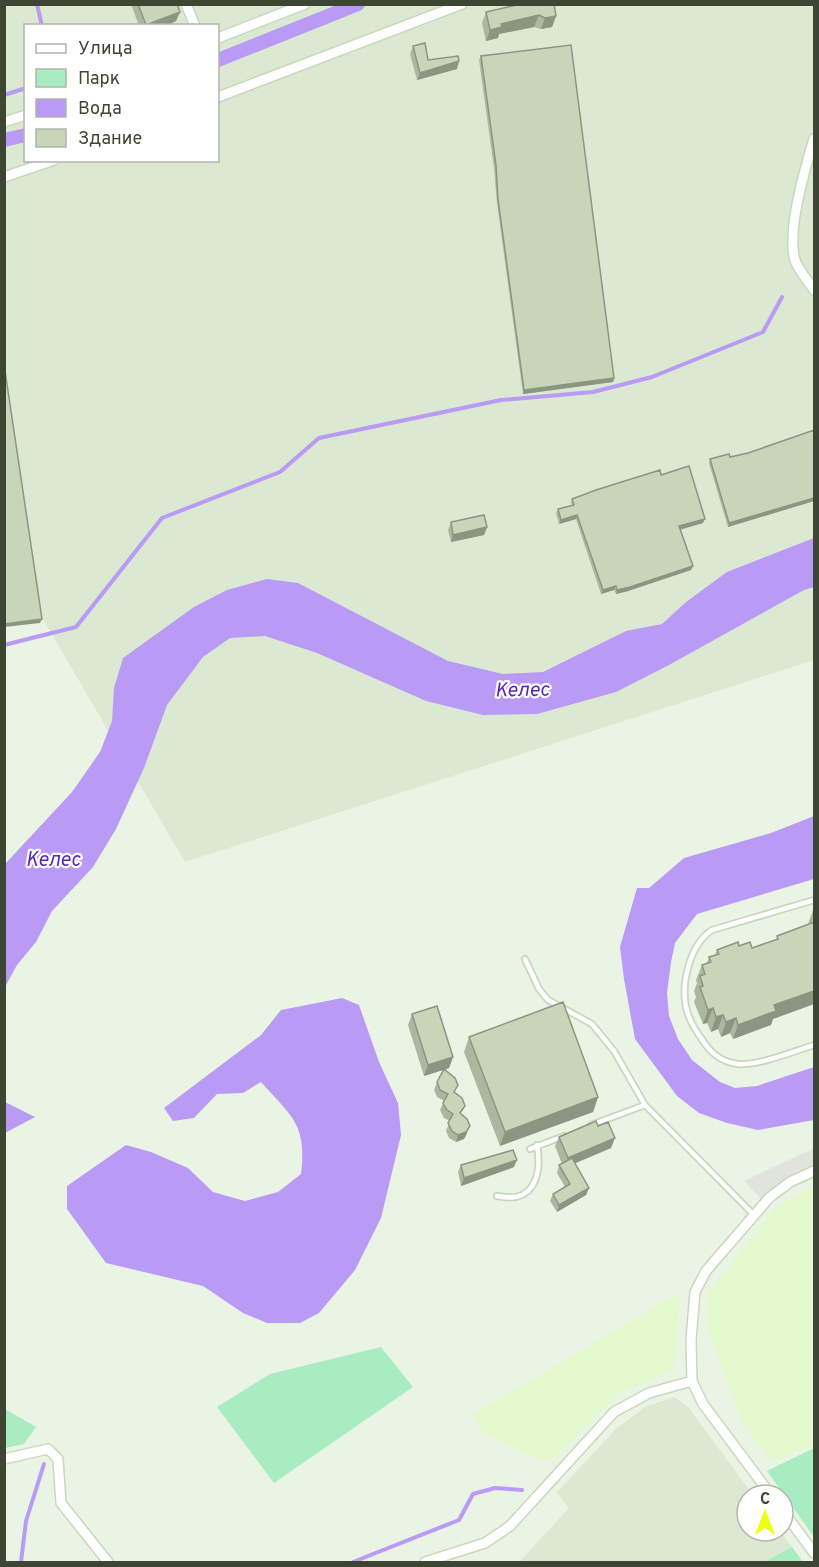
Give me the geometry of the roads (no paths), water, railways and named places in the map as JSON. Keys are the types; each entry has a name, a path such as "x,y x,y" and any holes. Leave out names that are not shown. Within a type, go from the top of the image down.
{"street":[{"path":"186,4 194,24"},
{"path":"219,38 304,4"},
{"path":"219,97 462,4"},
{"path":"4,122 24,116"},
{"path":"814,139 797,208 793,241 796,261 814,290"},
{"path":"4,177 48,162"},
{"path":"762,1483 704,1404 692,1381 691,1340 695,1292 706,1270 769,1198 814,1172"},
{"path":"425,1563 486,1543 510,1526 614,1412 649,1393 692,1381"},
{"path":"4,1459 48,1449 58,1459 61,1503 108,1563"},
{"path":"795,1527 814,1553"}],"lane":[{"path":"814,900 712,930 706,934 693,951 688,968 685,999 687,1012 693,1025 711,1053 725,1061 739,1064 757,1062 814,1045"},
{"path":"525,959 538,989 549,1000 592,1024 604,1036 645,1105 754,1215"},
{"path":"580,1129 645,1105"},
{"path":"530,1149 569,1133"},
{"path":"497,1196 523,1195 531,1186 540,1162 537,1146"}],"water":[{"name":"Келес","path":"814,538 814,587 804,590 616,692 537,714 483,715 426,701 317,653 265,636 230,638 203,657 167,705 144,768 116,829 93,867 52,911 36,942 17,965 5,987 5,864 72,792 100,752 112,721 114,688 123,658 194,607 227,590 267,579 298,583 448,661 503,674 543,672 626,631 662,624 686,602 727,572"},
{"path":"814,816 814,879 697,914 675,943 667,993 669,1016 678,1039 692,1060 720,1082 735,1088 757,1086 814,1067 814,1120 758,1130 727,1123 699,1113 677,1096 635,1039 620,947 637,888 649,888 684,858 771,833"},
{"path":"342,998 359,1005 379,1062 398,1103 401,1135 381,1218 355,1270 319,1313 300,1323 267,1323 243,1313 203,1286 106,1263 67,1209 67,1186 126,1145 151,1152 188,1168 213,1192 245,1201 278,1192 301,1174 302,1143 295,1122 261,1082 243,1093 217,1094 194,1118 173,1121 164,1108 261,1035 281,1010"},
{"path":"5,1102 35,1117 5,1133"}],"waterway":[{"path":"37,4 42,24"},
{"path":"219,60 358,4"},
{"path":"4,95 24,89"},
{"path":"4,140 24,135"},
{"path":"4,645 76,627 162,518 280,472 319,438 501,400 593,392 652,377 763,332 782,297"},
{"path":"21,1562 26,1521 44,1464"},
{"path":"353,1562 459,1520 473,1494 495,1488 522,1490"}]}
